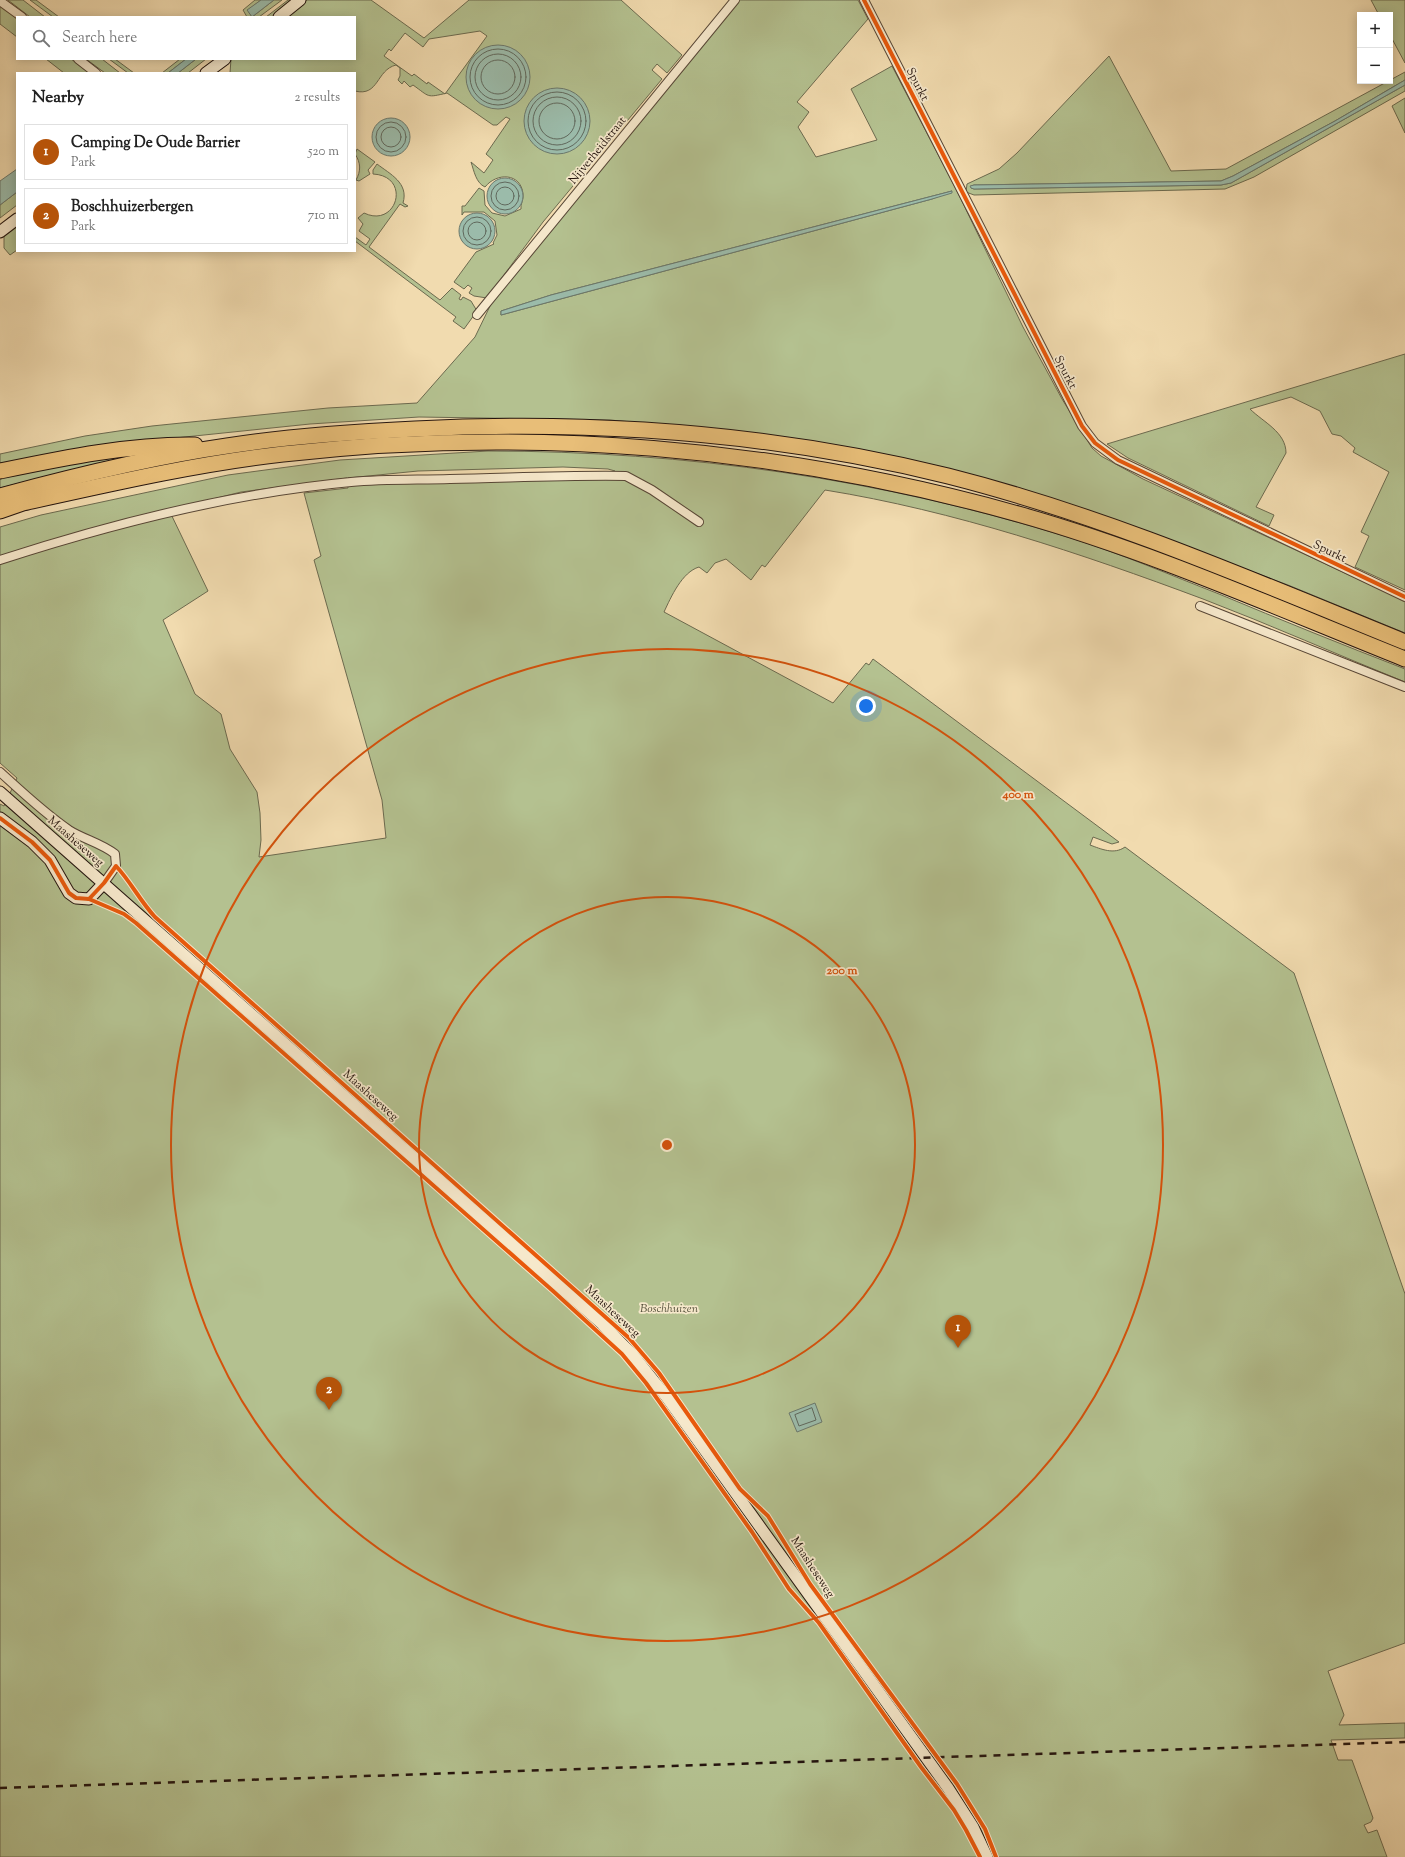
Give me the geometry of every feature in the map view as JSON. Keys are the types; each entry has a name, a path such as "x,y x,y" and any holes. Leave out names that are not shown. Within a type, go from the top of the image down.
{"highway":[{"path":"0,496 65,478 231,445 359,432 462,426 524,426 624,428 715,435 854,456 948,476 1027,499 1127,531 1405,642"},
{"path":"0,511 24,503 199,466 283,454 474,441 524,441 618,445 712,454 845,472 936,492 1020,515 1121,546 1405,659"},
{"path":"0,471 26,465 167,444 231,445"}],"main road":[{"path":"280,16 300,0"},
{"path":"207,72 223,60"},
{"path":"0,232 16,219"},
{"name":"Maasheseweg","path":"0,792 5,799 104,883 606,1327 633,1355 665,1395 948,1788 973,1827 987,1857"},
{"path":"0,818 32,842 50,860 69,893 76,898 89,899 104,883"}],"street":[{"name":"Nijverheidstraat","path":"477,315 735,0"},
{"name":"Spurkt","path":"864,0 1078,419 1095,443 1118,460 1358,576 1405,597"},
{"path":"0,1 21,16"},
{"path":"79,60 95,72"},
{"path":"0,560 62,540 131,521 193,507 273,492 353,482 626,476 652,490 699,522"},
{"path":"1200,606 1405,687"},
{"path":"0,772 70,831 109,849 115,854 116,866 104,883"}],"green space":[{"path":"8,0 23,0 44,16 29,16"},
{"path":"30,0 36,0 58,16 52,16"},
{"path":"255,0 261,0 248,10 251,16 246,16 243,10"},
{"path":"274,0 282,0 260,16 253,16"},
{"path":"288,0 295,0 273,16 267,16"},
{"path":"307,0 371,0 424,38 469,0 621,0 682,55 667,73 657,64 652,70 662,79 543,222 487,298 474,296 469,293 472,288 468,285 464,289 454,282 476,252 494,244 493,243 497,235 495,221 484,212 464,212 462,215 462,206 465,206 479,188 484,191 485,205 492,213 505,216 521,209 523,194 518,182 508,177 502,177 490,182 485,187 477,180 471,162 484,173 493,160 486,154 510,119 506,117 497,125 493,125 445,93 487,36 480,31 429,39 423,47 405,33 391,51 389,49 384,56 412,76 414,74 444,94 435,96 426,94 413,85 410,87 404,81 402,84 398,80 400,76 400,68 396,65 389,68 373,87 363,92 356,91 356,72 230,72 231,60 356,60 356,16 285,16"},
{"path":"739,0 858,0 868,19 797,102 809,112 798,127 816,157 877,140 851,89 892,66 956,189 1023,327 1062,399 1092,448 1101,456 1143,479 1405,601 1405,633 1288,585 1146,532 1032,494 654,424 610,420 419,417 310,424 127,443 0,464 0,454 85,436 152,426 328,408 417,403 475,337 491,304","holes":["952,191 932,199 501,315 501,311 551,295"]},
{"path":"1371,0 1405,0 1405,63 1393,41 1393,12 1377,12"},
{"path":"0,5 16,17 16,36 0,24"},
{"path":"1109,56 1171,171 1226,169 1383,84 1393,84 1393,79 1405,72 1405,80 1335,121 1221,181 971,186 971,188 974,189 1221,185 1231,183 1405,85 1405,91 1254,177 1225,189 974,195 966,192 967,184 999,169 1017,153"},
{"path":"47,60 72,60 89,72 63,72"},
{"path":"87,60 103,60 119,72 104,72"},
{"path":"110,60 116,60 133,72 127,72"},
{"path":"179,60 185,60 169,72 163,72"},
{"path":"195,60 205,60 189,72 179,72"},
{"path":"1405,98 1405,133 1392,106"},
{"path":"357,149 375,162 368,170 370,174 359,181 356,180 360,167 356,156"},
{"path":"377,164 393,175 403,190 403,203 408,206 405,207 400,204 369,247 440,300 452,288 461,295 459,299 461,300 463,297 471,301 477,311 464,329 453,321 456,317 356,242 356,238 366,245 370,239 359,231 363,224 358,218 364,213 375,216 385,214 392,208 396,200 396,191 393,183 385,177 373,174 373,170"},
{"path":"16,193 16,206 0,218 0,205"},
{"path":"16,226 16,251 10,255 4,248 4,235"},
{"path":"1405,354 1405,590 1355,567 1369,536 1361,532 1389,472 1353,452 1355,448 1341,436 1332,434 1320,411 1291,397 1250,409 1278,433 1285,446 1286,453 1256,507 1274,515 1269,526 1128,458 1107,444"},
{"path":"185,446 51,475 0,488 0,474"},
{"name":"Boschhuizen","path":"488,451 562,452 636,456 709,463 783,472 856,485 1000,517 1090,544 1405,669 1405,682 1203,599 1017,535 922,509 825,490 765,567 762,565 751,580 726,559 715,563 707,573 699,567 687,574 682,579 664,612 833,703 866,663 869,665 873,659 1119,842 1112,844 1093,837 1090,845 1103,850 1112,851 1125,847 1294,973 1405,1294 1405,1643 1328,1671 1344,1715 1339,1725 1405,1723 1405,1738 1331,1740 1338,1760 1352,1760 1373,1818 1371,1822 1364,1825 1368,1833 1377,1830 1387,1857 0,1857 0,804 4,806 17,778 0,763 0,527 41,515 228,475 340,460","holes":["563,467 608,469 615,471 597,474 348,478 418,471","347,478 348,488 304,493 321,556 314,560 382,800 386,838 259,857 261,840 260,813 257,792 230,749 221,714 195,694 163,620 208,591 169,510 241,492"]}],"water":[{"path":"261,0 274,0 253,16 251,16 247,10"},
{"path":"492,45 504,45 521,54 528,65 530,77 528,89 521,100 504,109 492,109 480,104 471,95 466,83 466,71 471,59 480,50"},
{"path":"185,60 195,60 179,72 169,72"},
{"path":"1405,80 1405,85 1231,183 1221,185 974,189 970,186 1221,181 1335,121"},
{"path":"550,88 564,88 576,93 585,102 590,114 588,134 581,145 564,154 550,154 538,149 529,140 524,128 524,114 529,102 538,93"},
{"path":"391,118 401,121 407,127 410,137 407,147 401,153 391,156 381,153 375,147 372,137 375,127 381,121"},
{"path":"16,170 16,193 0,205 0,181"},
{"path":"509,178 518,183 522,189 522,203 518,209 509,214 501,214 492,209 488,203 487,192 492,183 498,179"},
{"path":"952,191 952,193 932,199 501,315 501,311 551,295"},
{"path":"481,213 490,218 494,224 494,238 490,244 481,249 473,249 464,244 460,238 459,227 464,218 470,214"},
{"path":"815,1403 822,1422 797,1432 789,1413"}],"railway":[{"path":"0,1788 1405,1742"}],"cycle path":[{"path":"864,0 1082,426 1095,443 1118,460 1405,597"},
{"path":"0,818 32,842 50,860 69,893 76,898 89,899 104,883 116,866 155,917 629,1338 659,1373 740,1489 768,1516 810,1584 957,1784 985,1829 996,1857"},
{"path":"89,899 124,914 136,923 553,1291 622,1354 646,1383 752,1532 789,1589 819,1623 921,1767 954,1810 980,1857"}],"place":[{"name":"Camping De Oude Barrier","path":"958,1348"},
{"name":"Boschhuizerbergen","path":"329,1410"}]}
